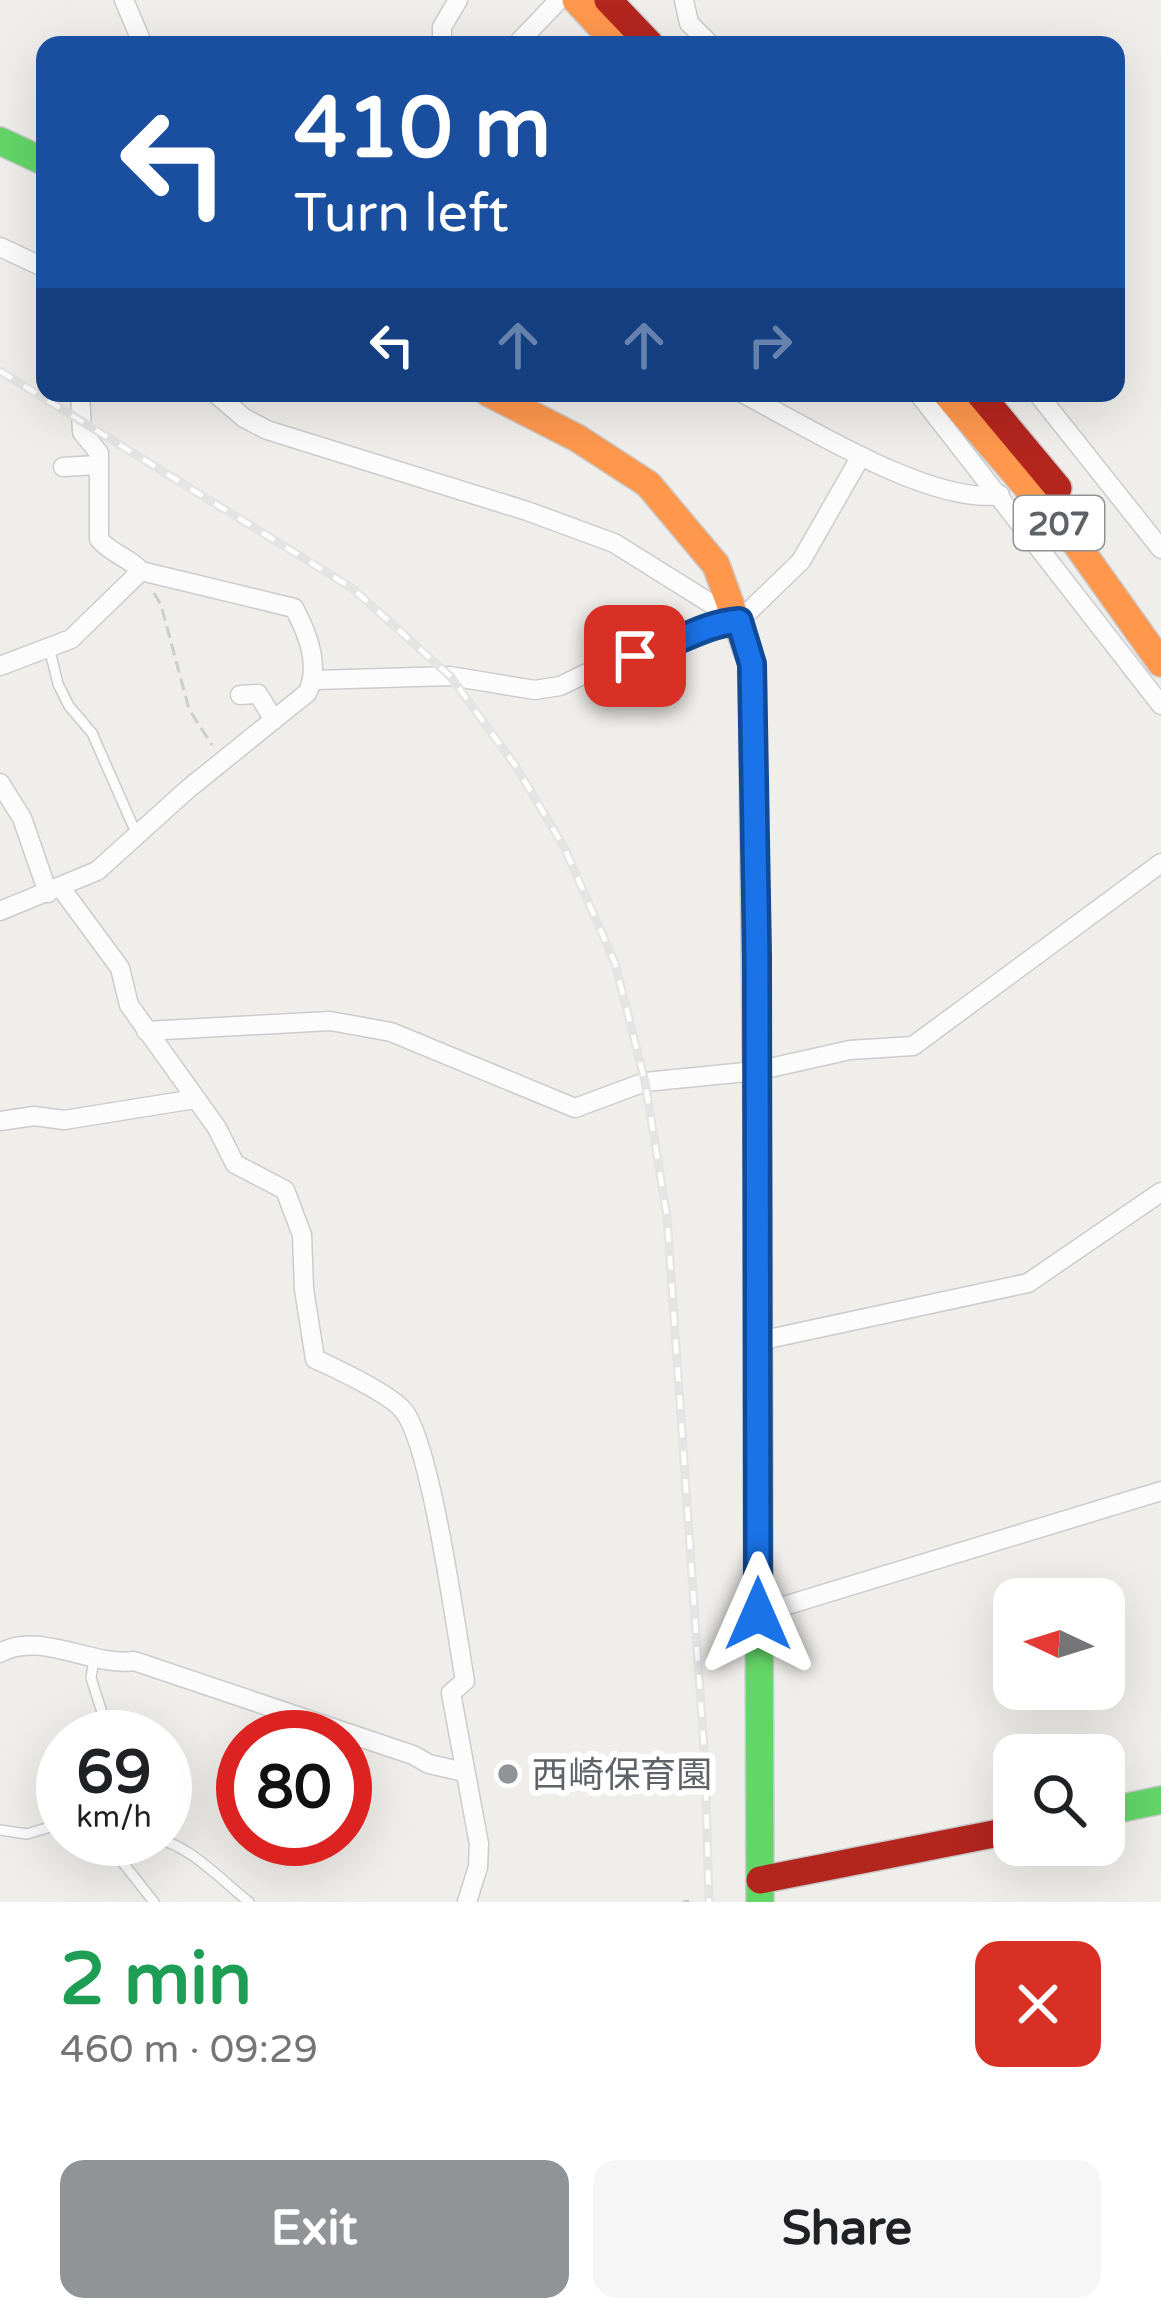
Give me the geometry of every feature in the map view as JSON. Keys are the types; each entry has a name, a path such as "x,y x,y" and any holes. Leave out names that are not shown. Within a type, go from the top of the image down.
{"main road":[{"path":"576,0 610,36"},
{"path":"608,0 642,36"},
{"path":"0,140 36,158"},
{"path":"506,402 591,446 648,484 716,565 752,664 760,1891 993,1835"},
{"name":"207","path":"954,402 1077,544 1161,663"},
{"name":"207","path":"986,402 1161,622"},
{"path":"1125,1808 1161,1800"}],"street":[{"path":"124,0 139,36"},
{"path":"442,36 442,27 458,0"},
{"path":"525,36 560,0"},
{"path":"684,0 689,22 702,36"},
{"path":"0,247 36,264"},
{"path":"0,911 97,871 308,693 315,680 307,631 294,608 141,571 134,562 107,549 99,539 99,453 82,432 80,402"},
{"path":"225,402 267,430 614,543 739,621"},
{"path":"759,402 861,456 975,499 1000,495"},
{"path":"925,402 1161,705"},
{"path":"1044,402 1161,549"},
{"path":"315,680 450,676 535,690 560,686 612,661 659,650 711,623 739,621 801,561 861,456"},
{"path":"63,467 98,465"},
{"path":"0,666 71,639 141,571"},
{"path":"240,695 258,694 274,720"},
{"path":"0,783 55,890 120,968 129,1005 217,1128 236,1164 285,1190 302,1235 304,1289 315,1359 403,1410 418,1444 466,1682 451,1693 479,1844 478,1867 467,1902"},
{"path":"146,1030 330,1022 391,1032 575,1108 645,1082 755,1071 850,1050 913,1046 1161,863"},
{"path":"0,1121 34,1116 64,1120 195,1099"},
{"path":"759,1341 1028,1283 1161,1192"},
{"path":"758,1614 1161,1491"},
{"path":"0,1653 6,1648 43,1646 114,1664 134,1661 464,1772"}],"lane":[{"path":"49,647 58,684 92,733 137,835"},
{"path":"94,1659 91,1678 101,1710"},
{"path":"0,1830 36,1831"},
{"path":"192,1859 249,1902"},
{"path":"125,1866 154,1902"}],"path":[{"path":"141,571 161,605 189,709 223,762"}],"railway":[{"path":"0,371 36,393"},
{"path":"50,402 352,588 450,676 515,765 564,847 615,963 645,1082 667,1217 705,1763 709,1902"}],"traffic: fast":[{"path":"0,141 36,158"},
{"path":"758,1210 760,1902"},
{"path":"1125,1808 1161,1800"}],"traffic: slow":[{"path":"576,0 610,36"},
{"path":"507,402 577,438 648,484 716,565 752,664 758,1210"},
{"path":"954,402 1077,545 1161,663"}],"traffic: jam":[{"path":"608,0 642,36"},
{"path":"986,402 1058,488"},
{"path":"760,1880 993,1834"}],"place":[{"name":"西崎保育園","path":"508,1774"}],"route":[{"path":"635,656 659,650 711,623 739,621 752,664 758,1614"}]}
